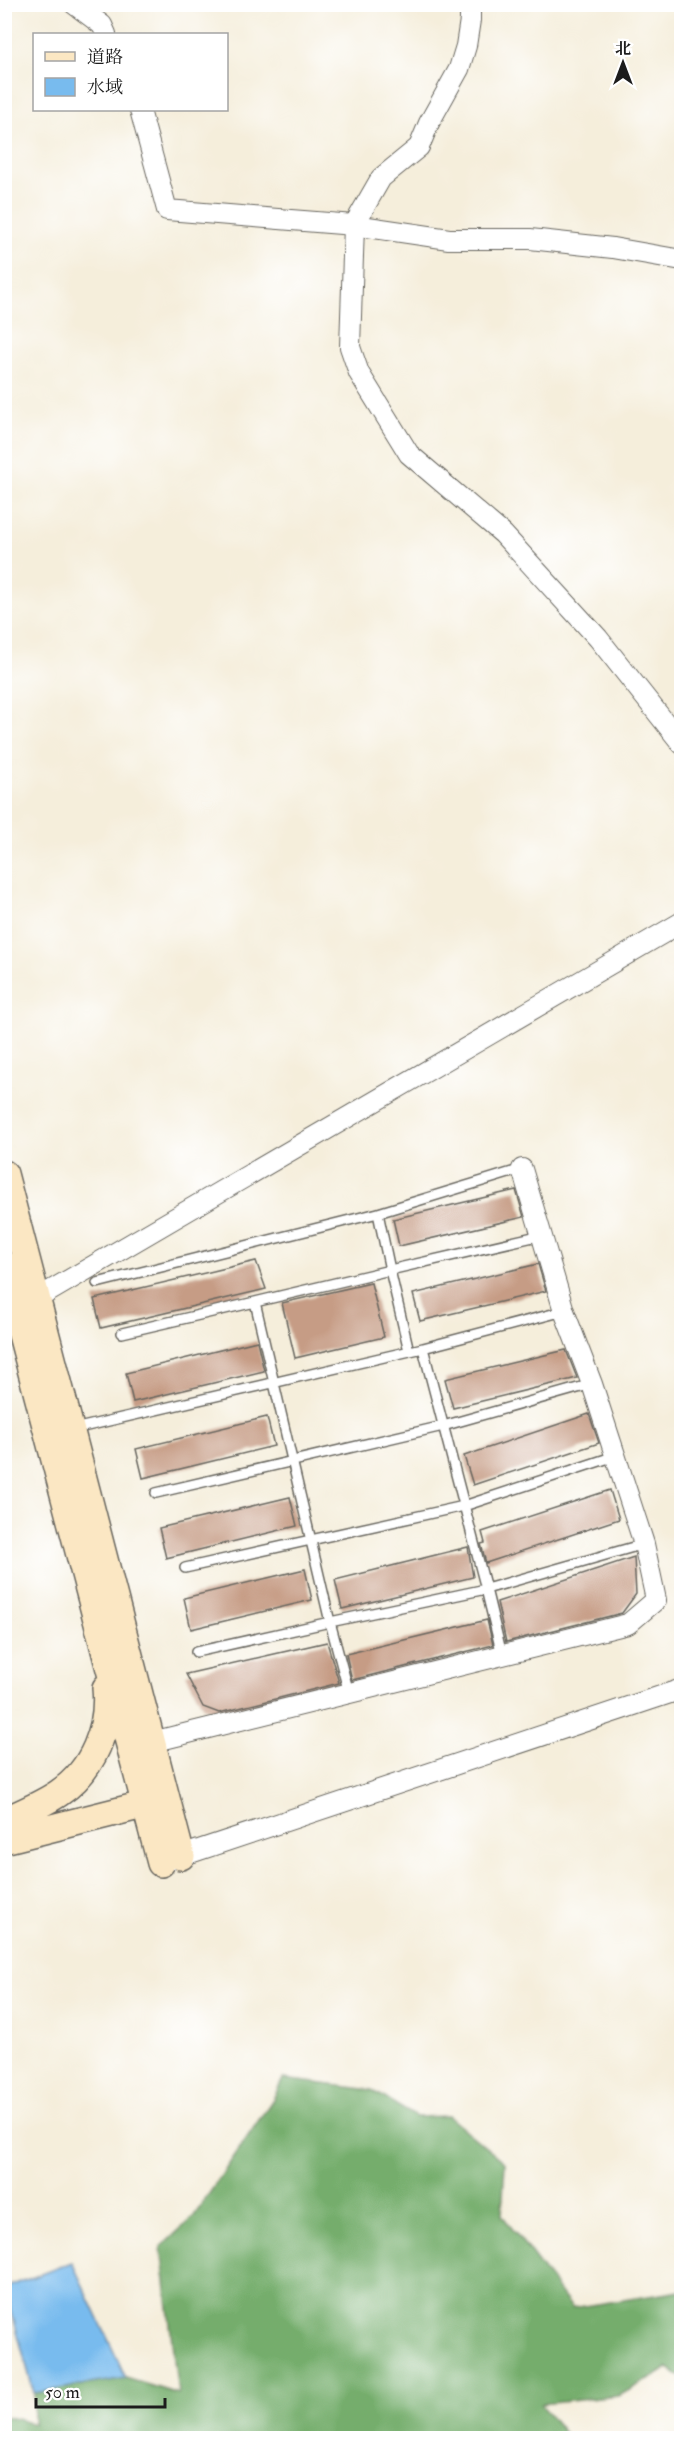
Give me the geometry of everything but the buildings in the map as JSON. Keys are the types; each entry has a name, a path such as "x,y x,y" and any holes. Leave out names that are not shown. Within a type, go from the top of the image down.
{"street":[{"path":"75,4 102,25 106,33"},
{"path":"470,4 468,38 459,69 429,123 419,147 381,178 354,225 350,347 359,373 409,454 503,534 598,638 681,744"},
{"path":"140,111 167,210 354,225 449,239 530,239 613,248 681,260"},
{"path":"27,1304 681,922"},
{"path":"152,1742 627,1624 656,1600 644,1544 592,1384 564,1311 522,1169"},
{"path":"4,1174 27,1304 60,1432 152,1742 153,1793"},
{"path":"4,1266 27,1304"},
{"path":"5,1827 65,1788 79,1775 99,1743 105,1720 106,1696 99,1627 60,1432"},
{"path":"99,1627 153,1793 171,1860 681,1689"},
{"path":"5,1827 153,1793"}],"lane":[{"path":"98,1282 378,1213 522,1169"},
{"path":"378,1213 409,1351"},
{"path":"122,1333 542,1235"},
{"path":"255,1302 349,1694"},
{"path":"60,1432 423,1348 564,1311"},
{"path":"423,1348 502,1655"},
{"path":"156,1493 443,1426 592,1384"},
{"path":"185,1568 464,1506 615,1455"},
{"path":"196,1652 486,1589 644,1544"}],"green space":[{"path":"283,2079 372,2090 416,2117 448,2116 505,2163 502,2215 572,2308 681,2291 681,2377 668,2368 619,2396 541,2404 568,2438 5,2438 4,2416 34,2424 34,2393 126,2378 178,2394 161,2247 194,2216 273,2099"}],"water":[{"path":"72,2262 126,2378 34,2393 5,2288"}]}
